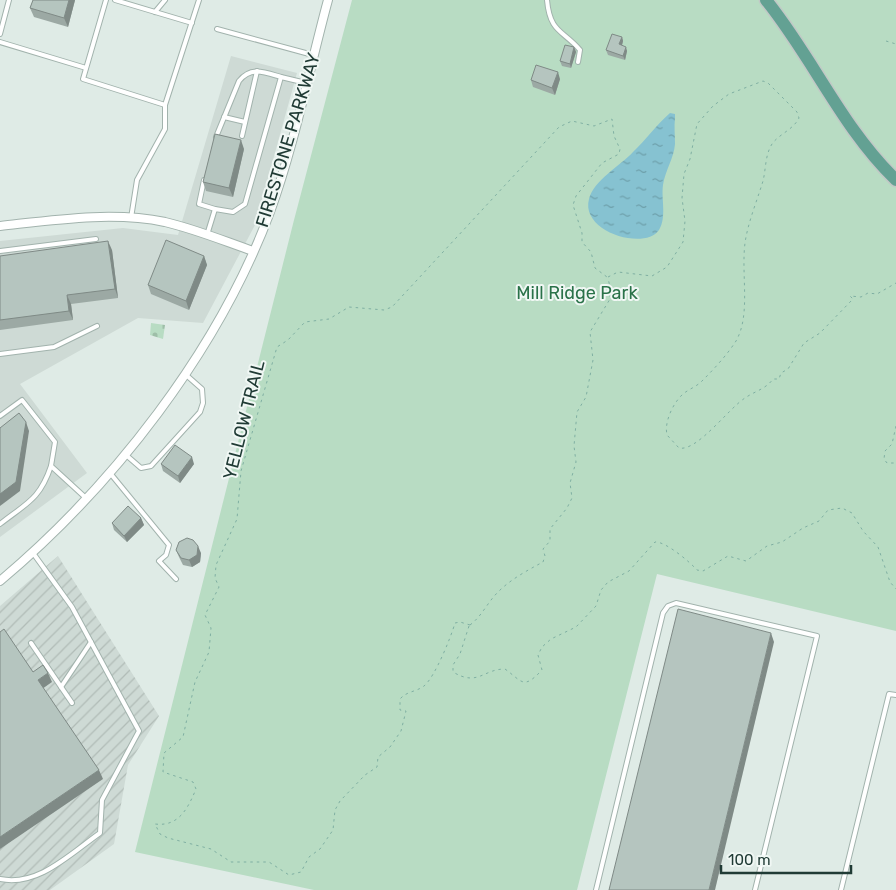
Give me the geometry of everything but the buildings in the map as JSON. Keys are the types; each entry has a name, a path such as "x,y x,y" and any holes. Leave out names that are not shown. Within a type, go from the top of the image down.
{"main road":[{"path":"766,0 790,31 846,121 865,146 896,180"}],"street":[{"name":"FIRESTONE PARKWAY","path":"0,581 33,553 87,499 126,455 185,374 214,326 253,251 280,180 328,0"},
{"path":"0,226 52,220 131,218 165,222 253,251"}],"lane":[{"path":"0,34 9,0"},
{"path":"106,0 83,79 165,105"},
{"path":"115,0 192,23"},
{"path":"132,5 136,0"},
{"path":"155,12 165,0"},
{"path":"131,218 137,180 166,129 165,105 199,0"},
{"path":"547,0 554,26 580,50 578,62"},
{"path":"217,29 314,55"},
{"path":"0,42 86,68"},
{"path":"214,142 239,81 248,72 257,71 306,83"},
{"path":"242,136 257,71"},
{"path":"205,177 199,204 232,212 245,204 281,77"},
{"path":"224,117 245,122"},
{"path":"207,235 215,209"},
{"path":"0,251 96,239"},
{"path":"0,354 54,346 97,326"},
{"path":"126,455 141,468 151,466 200,412 204,403 202,389 185,374"},
{"path":"0,416 22,400 55,442 51,466 44,486 35,497 0,524"},
{"path":"51,466 87,499"},
{"path":"110,473 169,545 166,555 159,561 176,579"},
{"path":"0,879 15,882 38,876 100,833 102,800 139,731 65,596 33,553"},
{"path":"596,890 663,613 668,606 676,603 817,636 755,890"},
{"path":"61,687 91,642"},
{"path":"32,643 72,703"},
{"path":"841,890 889,694 896,695"}],"path":[{"path":"886,41 896,44"},
{"path":"896,283 877,294 849,297 854,299 846,309 820,333 804,343 788,369 781,373 779,379 773,379 765,387 742,400 706,435 689,447 679,448 667,435 667,420 682,395 702,380 727,354 743,327 745,316 742,274 745,242 764,178 767,154 773,142 782,136 799,118 793,108 768,83 763,81 729,94 713,106 697,124 692,154 684,174 682,198 685,221 683,242 667,267 652,276 618,272 607,277 610,287 610,299 590,332 593,360 586,397 577,412 574,446 576,462 571,478 570,503 550,529 550,541 543,549 545,556 543,562 529,568 499,591 480,617 470,625 460,654 453,665 454,672 463,677 476,679 506,668 514,678 524,682 529,681 542,670 538,656 542,646 554,636 576,626 596,606 602,590 608,582 626,573 657,541 670,546 675,553 692,562 697,570 703,571 728,556 746,561 767,546 782,542 798,531 819,521 828,510 842,508 852,513 863,531 875,542 882,555 890,582 896,589"},
{"name":"YELLOW TRAIL","path":"470,625 460,622 455,623 440,664 428,682 422,688 409,691 400,699 400,710 406,711 404,726 390,747 378,757 376,767 365,774 340,801 335,810 333,830 320,849 309,857 304,870 288,875 267,861 231,862 211,849 168,838 158,831 155,824 170,824 178,820 196,789 193,782 165,774 162,766 164,753 183,737 194,682 209,652 211,630 206,615 219,587 216,578 216,565 237,519 241,471 277,347 288,340 305,322 329,319 349,307 384,310 392,307 491,203 551,135 563,124 572,121 594,126 612,119 614,136 620,149 619,154 606,159 589,179 576,196 573,205 582,233 582,242 591,252 595,268 607,277"},
{"path":"896,426 892,444 885,451 884,459 888,464 896,463"}],"shaded area":[{"path":"231,56 297,73 255,225 203,323 138,318 20,384 87,473 0,537 0,241 123,228 178,235"},
{"path":"58,556 159,716 128,765 114,844 50,890 0,890 0,606"}],"green space":[{"name":"Mill Ridge Park","path":"352,0 896,0 896,631 657,574 577,890 314,890 135,852 294,220"},
{"path":"151,323 165,325 163,339 150,335"}],"water":[{"path":"670,113 675,114 675,144 663,185 663,219 659,230 652,236 641,239 615,235 594,221 589,211 589,199 592,192 602,179 628,157"}]}
